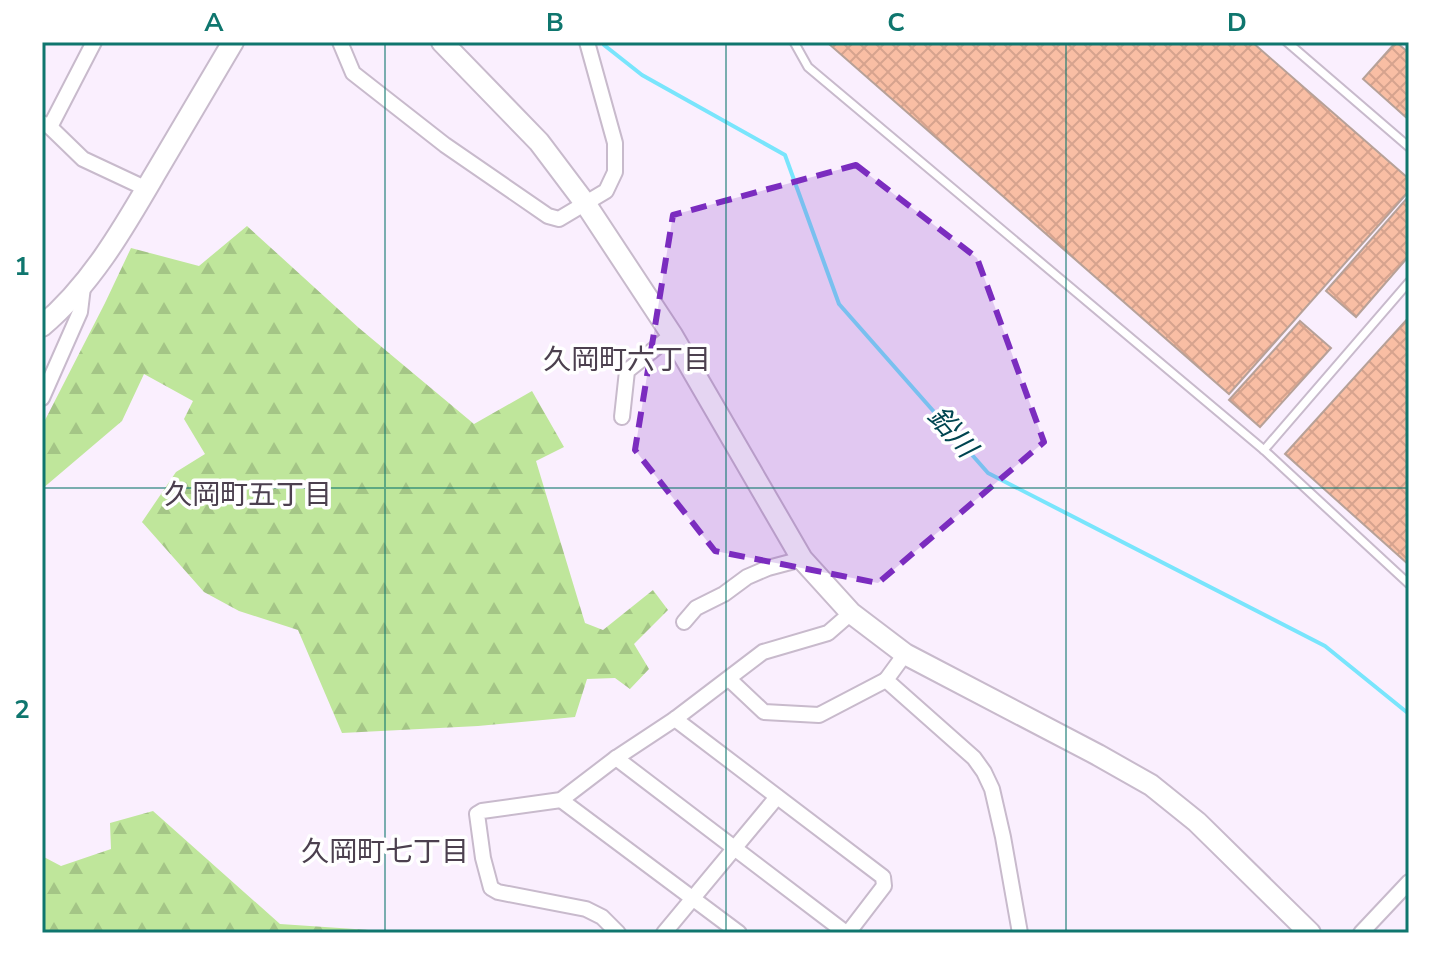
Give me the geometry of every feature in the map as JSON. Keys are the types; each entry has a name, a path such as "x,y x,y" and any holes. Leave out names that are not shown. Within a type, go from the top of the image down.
{"street":[{"path":"94,42 46,125 83,159 147,189"},
{"path":"42,326 83,287 147,189 233,42"},
{"path":"340,42 353,73 445,145 548,216 559,219 606,191 615,172 615,143 587,42"},
{"path":"442,42 539,142 585,203 672,335 802,559 851,613 905,654 1151,785 1197,822 1310,933"},
{"path":"42,398 80,312 83,287"},
{"path":"622,417 627,371 672,335"},
{"path":"684,622 696,608 724,594 747,577 802,559"},
{"path":"618,933 602,917 586,909 491,888 477,814 561,800 763,652 828,633 851,613"},
{"path":"729,679 764,712 819,715 886,680 905,654"},
{"path":"886,680 974,758 984,772 992,789 1020,933"},
{"path":"616,758 847,933 884,886 883,877 675,719"},
{"path":"664,933 777,797"},
{"path":"561,800 739,933"},
{"path":"1361,933 1409,882"}],"lane":[{"path":"794,42 808,67 1264,450 1409,584"},
{"path":"1287,42 1409,147"},
{"path":"1264,450 1409,282"}],"highlighted area":[{"path":"856,165 977,258 1044,442 878,583 715,551 635,450 673,215"}],"green space":[{"path":"247,226 359,328 474,424 532,391 564,447 536,461 585,623 603,630 653,590 668,610 634,644 649,669 630,689 615,678 587,679 575,717 342,733 298,630 239,611 204,592 142,522 176,472 205,454 184,419 193,401 144,374 122,421 42,489 42,426 131,248 199,266"},
{"path":"153,811 280,924 414,933 42,933 42,856 61,866 111,849 110,823"}],"building":[{"path":"1252,42 1409,179 1409,191 1229,394 829,44"},
{"path":"1396,42 1409,53 1409,120 1363,79"},
{"path":"1409,196 1409,256 1356,317 1326,291"},
{"path":"1409,317 1409,565 1285,454"},
{"path":"1300,321 1331,348 1260,427 1229,400"}],"waterway":[{"name":"鉛川","path":"604,45 642,75 785,155 839,304 988,473 1325,646 1409,714"}],"district":[{"name":"久岡町六丁目","path":"627,360"},
{"name":"久岡町五丁目","path":"248,495"},
{"name":"久岡町七丁目","path":"385,852"}]}
